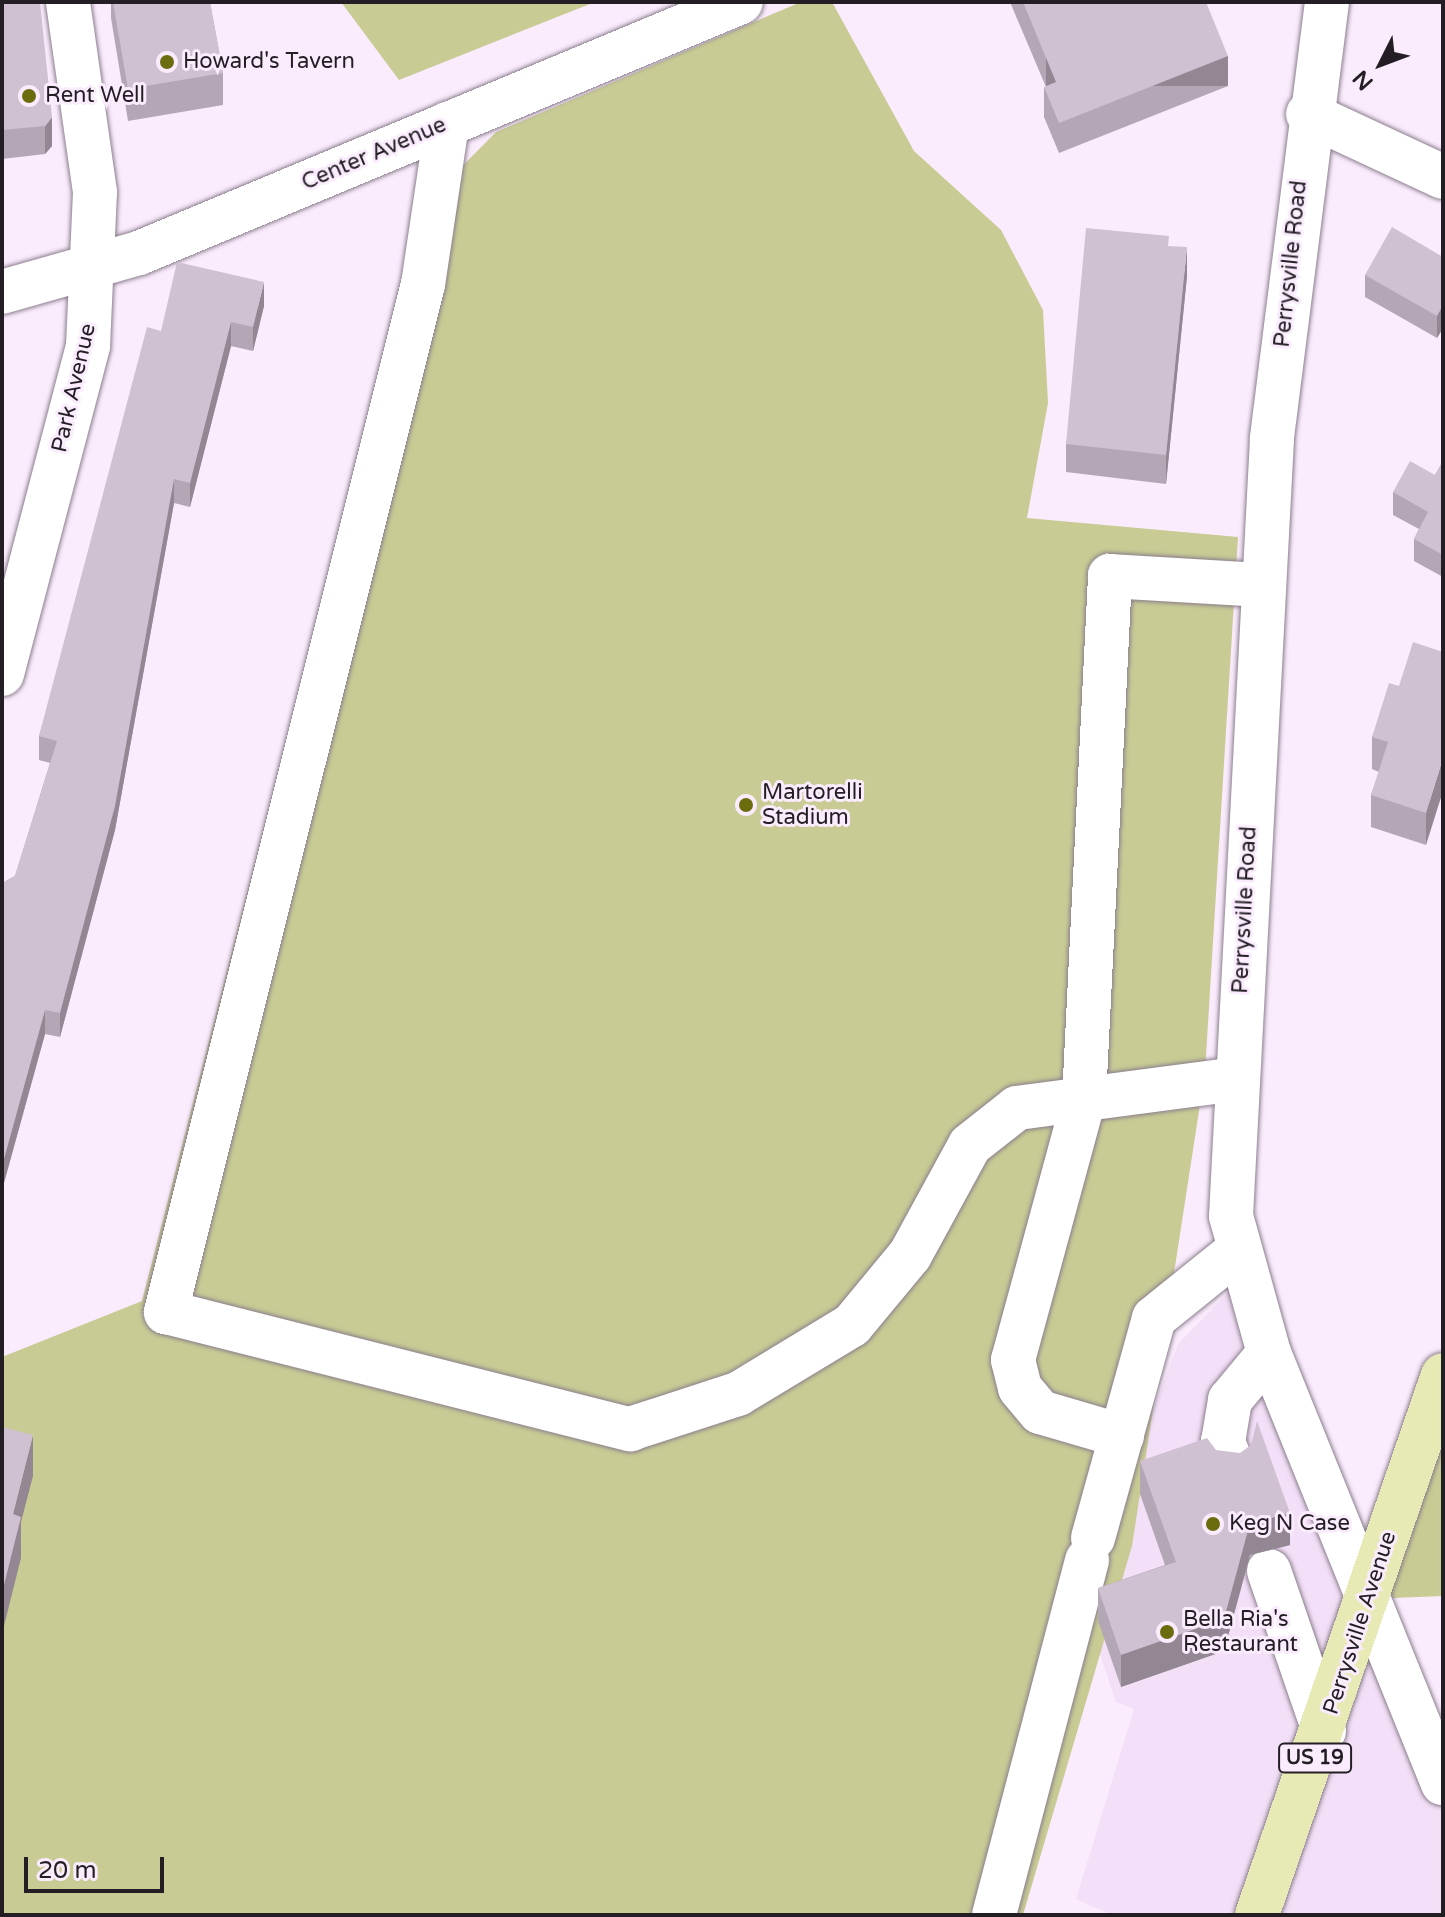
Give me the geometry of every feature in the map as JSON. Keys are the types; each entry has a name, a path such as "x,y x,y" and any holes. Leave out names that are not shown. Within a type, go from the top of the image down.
{"main road":[{"name":"Perrysville Avenue","path":"1257,1915 1324,1731 1443,1375"}],"street":[{"name":"Park Avenue","path":"2,674 88,346 96,266 95,192 68,2"},
{"name":"Center Avenue","path":"2,292 96,266 741,2"},
{"name":"Perrysville Road","path":"1327,2 1308,114 1263,585 1231,1185 1236,1252 1269,1353 1443,1783"},
{"path":"1308,114 1443,177"},
{"path":"447,124 423,284 166,1312 630,1429 738,1394 814,1354 852,1325 910,1255 970,1145 1017,1108 1236,1079"},
{"path":"1122,1436 1040,1412 1020,1388 1013,1360 1084,1099 1110,576 1263,585"},
{"path":"994,1915 1154,1318 1236,1252"},
{"path":"1231,1462 1223,1442 1230,1400 1269,1353"},
{"path":"1269,1571 1324,1731"}],"shaded area":[{"path":"1243,1277 1443,1783 1443,1915 1112,1915 1076,1899 1134,1709 1116,1702 1088,1618 1103,1544 1178,1344"}],"green space":[{"path":"341,2 595,2 399,80"},
{"name":"Martorelli Stadium","path":"801,2 832,2 914,151 1001,230 1043,310 1048,403 1027,518 1238,537 1205,1072 1132,1546 1023,1915 2,1915 2,1357 142,1301 424,205 496,132"},
{"path":"1443,1375 1443,1596 1368,1599"}],"building":[{"path":"2,2 40,2 52,117 45,126 2,130"},
{"name":"Howard's Tavern","path":"113,2 210,2 223,73 128,89"},
{"path":"1023,2 1206,2 1228,56 1059,123 1044,87 1056,82"},
{"path":"1392,227 1443,257 1443,305 1437,316 1365,275"},
{"path":"1086,228 1169,236 1168,246 1187,247 1166,455 1066,444"},
{"path":"177,262 264,282 253,327 231,322 190,483 174,479 115,806 60,1013 45,1010 2,1166 2,883 15,876 57,741 39,736 147,327 161,331"},
{"path":"1410,461 1435,475 1443,461 1443,555 1414,539 1428,512 1393,492"},
{"path":"1413,642 1443,652 1443,758 1426,813 1371,795 1388,742 1372,737 1389,683 1399,686"},
{"path":"1257,1421 1290,1513 1250,1523 1224,1619 1121,1655 1098,1588 1176,1562 1140,1461 1207,1438 1216,1450 1240,1453 1251,1445"},
{"path":"2,1427 33,1435 13,1514 21,1517 2,1593"}],"place":[{"name":"Howard's Tavern","path":"167,62"},
{"name":"Rent Well","path":"29,96"},
{"name":"Martorelli Stadium","path":"746,805"},
{"name":"Keg N Case","path":"1213,1524"},
{"name":"Bella Ria's Restaurant","path":"1167,1632"}]}
